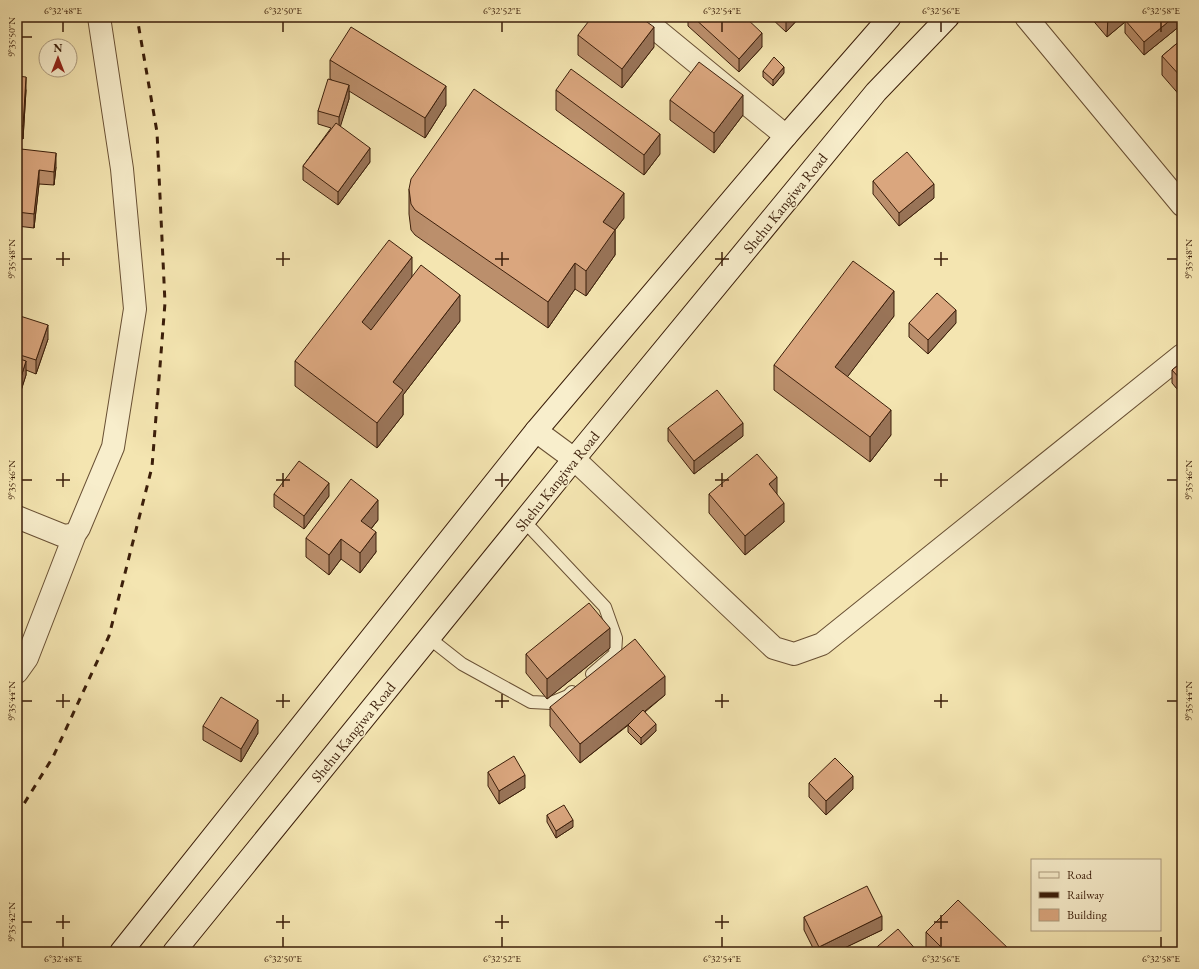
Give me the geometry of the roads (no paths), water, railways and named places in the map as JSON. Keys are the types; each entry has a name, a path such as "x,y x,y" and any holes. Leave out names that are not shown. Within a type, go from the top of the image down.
{"main road":[{"path":"17,672 27,658 75,534 79,528 113,447 135,309 122,168 99,17"},
{"path":"641,17 786,136"},
{"name":"Shehu Kangiwa Road","path":"174,952 574,459 876,92 948,17"},
{"path":"1026,17 1182,205"},
{"path":"121,952 536,431 883,19"},
{"path":"536,431 574,459 774,648 794,654 822,644 1182,355"},
{"path":"17,517 64,536 75,534"}],"lane":[{"path":"429,638 462,664 531,702 551,703 568,696 615,654 616,638 605,607 524,521"}],"railway":[{"path":"17,815 53,757 109,636 152,467 165,303 157,132 137,17"}]}
